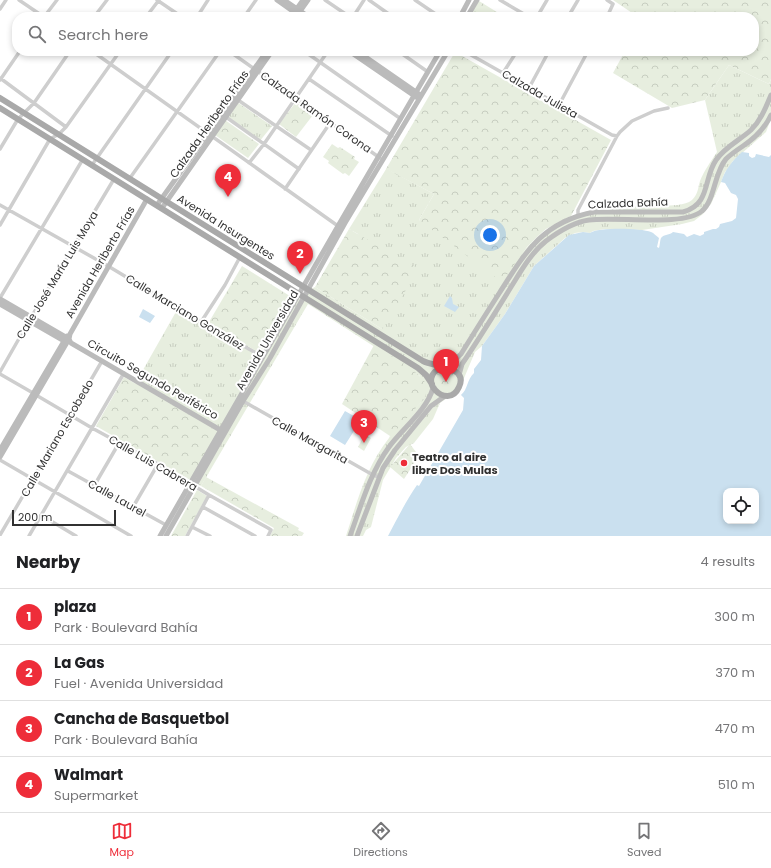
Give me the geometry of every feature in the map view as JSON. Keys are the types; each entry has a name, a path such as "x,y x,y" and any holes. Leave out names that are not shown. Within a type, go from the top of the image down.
{"main road":[{"path":"277,0 294,12"},
{"path":"284,0 295,12"},
{"path":"298,12 303,0"},
{"path":"299,12 308,0"},
{"path":"471,12 478,0"},
{"path":"462,12 467,1"},
{"name":"Calzada Heriberto Frías","path":"210,136 238,100 264,56"},
{"name":"Calzada Heriberto Frías","path":"159,207 256,70 268,56"},
{"path":"357,56 418,96"},
{"path":"364,56 418,96"},
{"name":"Avenida Universidad","path":"160,536 222,431 263,357 418,96 428,72 437,56"},
{"name":"Avenida Universidad","path":"305,288 338,226 381,158 401,119 445,56"},
{"name":"Calzada Bahía","path":"445,367 461,354 524,254 548,231 565,221 594,212 683,212 690,210 703,198 713,165 717,158 752,129 764,112 771,95"},
{"name":"Avenida Insurgentes","path":"0,98 423,361 445,367"},
{"name":"Avenida Insurgentes","path":"0,108 418,368 426,375 432,386"},
{"name":"Calzada Bahía","path":"459,374 462,364 522,271 538,248 546,241 578,222 588,220 606,218 681,219 697,215 708,203 723,163 733,153 756,136 771,115"},
{"name":"Avenida Heriberto Frías","path":"0,450 68,339 147,199"},
{"path":"640,212 641,219"},
{"name":"Avenida Universidad","path":"166,536 195,487 222,431 270,358 301,295"},
{"path":"0,298 30,319"},
{"path":"0,304 30,319"},
{"name":"Circuito Segundo Periférico","path":"30,319 68,339 102,361 222,431"},
{"path":"357,330 362,324"},
{"path":"350,536 373,475 389,447 429,400 433,375 439,369 445,367 454,369 459,374 460,383 457,391 453,394 445,396 431,406 395,450 379,477 357,536"},
{"path":"432,386 438,394 445,396"},
{"name":"Avenida Heriberto Frías","path":"0,459 35,394"}],"street":[{"path":"0,9 6,0"},
{"path":"19,0 37,12"},
{"path":"48,12 57,0"},
{"path":"98,12 107,0"},
{"path":"150,12 158,0 175,12"},
{"path":"200,12 208,0"},
{"path":"248,12 256,0"},
{"path":"325,0 343,12"},
{"path":"356,12 364,0"},
{"path":"369,0 387,12"},
{"path":"415,0 433,12"},
{"path":"500,0 520,12"},
{"path":"540,12 546,0"},
{"path":"571,12 578,0"},
{"path":"608,0 614,4 610,12"},
{"path":"16,56 0,79 66,127"},
{"path":"0,149 18,118 34,103 67,56"},
{"path":"99,56 338,226"},
{"path":"0,225 50,139 66,127 117,56"},
{"path":"92,165 168,56"},
{"path":"130,178 217,56"},
{"name":"Calzada Ramón Corona","path":"236,56 381,158"},
{"path":"311,56 401,119"},
{"path":"249,163 264,144 324,56"},
{"path":"405,56 428,72"},
{"name":"Calzada Julieta","path":"473,56 612,135 617,136"},
{"path":"503,73 514,56"},
{"path":"529,88 546,56"},
{"path":"559,105 585,56"},
{"path":"309,79 392,136"},
{"path":"238,100 312,150"},
{"path":"578,216 578,210 617,136 632,121 654,111 668,108"},
{"path":"226,117 299,169"},
{"path":"285,189 330,123"},
{"path":"0,298 83,160"},
{"name":"Calle José María Luis Moya","path":"0,373 30,319 114,179"},
{"name":"Calle Marciano González","path":"0,205 108,266 201,322 263,357"},
{"path":"201,322 225,285 240,257"},
{"name":"Calle Mariano Escobedo","path":"0,535 102,361"},
{"name":"Calle Luis Cabrera","path":"0,373 92,428 158,464 270,530 268,536"},
{"path":"29,536 124,373"},
{"name":"Calle Margarita","path":"242,402 379,477"},
{"path":"94,486 119,443"},
{"path":"0,459 55,493 131,536"},
{"path":"133,507 158,464"},
{"name":"Calle Laurel","path":"68,471 166,525"},
{"path":"186,536 209,495"},
{"path":"203,507 255,536"},
{"path":"40,516 76,536"},
{"path":"192,527 210,536"}],"green space":[{"path":"613,0 771,0 771,79 769,84 729,65 705,100 672,108 613,73 622,56 759,56 759,12 631,12"},
{"path":"479,1 497,12 471,12"},
{"path":"453,56 462,56 611,140 571,216 546,229 537,237 527,247 502,282 419,220 434,194 386,169"},
{"path":"729,65 769,84 771,79 771,119 766,132 732,162 730,167 725,172 711,204 703,214 694,221 682,224 642,230 605,229 590,233 575,233 565,238 534,266 505,314 482,346 475,352 459,390 440,403 433,419 414,443 406,447 396,458 383,480 371,527 366,530 363,536 346,536 358,498 368,473 381,449 397,428 424,399 420,376 308,304 201,486 190,480 135,384 177,310 209,322 261,354 293,298 315,287 382,329 358,234 349,229 388,166 387,169 434,194 419,220 516,261 533,241 542,233 562,220 599,209 674,205 689,202 696,195 700,181 717,152 705,100"},
{"path":"237,102 272,126 259,142 227,117"},
{"path":"296,102 313,115 296,137 279,124"},
{"path":"225,120 259,144 248,158 215,135"},
{"path":"332,144 338,148 340,147 355,157 354,159 359,162 349,176 345,173 343,174 328,163 329,161 323,157"},
{"path":"349,229 419,269 382,329 315,287"},
{"path":"242,266 293,298 261,354 209,322"},
{"path":"374,345 411,368 423,379 427,386 424,399 389,438 390,436 342,404"},
{"path":"442,370 450,370 457,377 457,385 450,392 442,392 435,385 435,377"},
{"path":"124,377 218,432 190,480 96,426"},
{"path":"365,434 371,438 364,451 358,447"},
{"path":"410,444 419,456 404,479 390,467"},
{"path":"206,477 299,528 298,530 304,533 302,536 270,536 274,528 201,486"},
{"path":"197,490 207,496 185,536 171,536"}],"water":[{"path":"742,152 749,153 749,156 752,158 755,157 756,154 769,157 771,155 771,536 388,536 409,497 417,485 419,486 463,410 464,398 461,395 474,373 474,369 481,360 482,346 505,314 534,266 569,235 610,229 646,231 652,232 659,238 657,247 659,248 661,238 673,232 684,234 687,237 694,234 700,236 704,234 704,232 716,229 720,224 732,221 736,218 738,199 736,195 731,193 725,183 721,182 732,162"},
{"path":"450,296 453,304 459,307 455,312 444,306"},
{"path":"143,309 155,316 150,323 139,317"},
{"path":"345,411 361,420 345,445 330,436"}],"place":[{"name":"Walmart","path":"228,197"},
{"name":"La Gas","path":"300,274"},
{"name":"plaza","path":"446,382"},
{"name":"Cancha de Basquetbol","path":"364,443"},
{"name":"Teatro al aire libre Dos Mulas","path":"404,463"}]}
